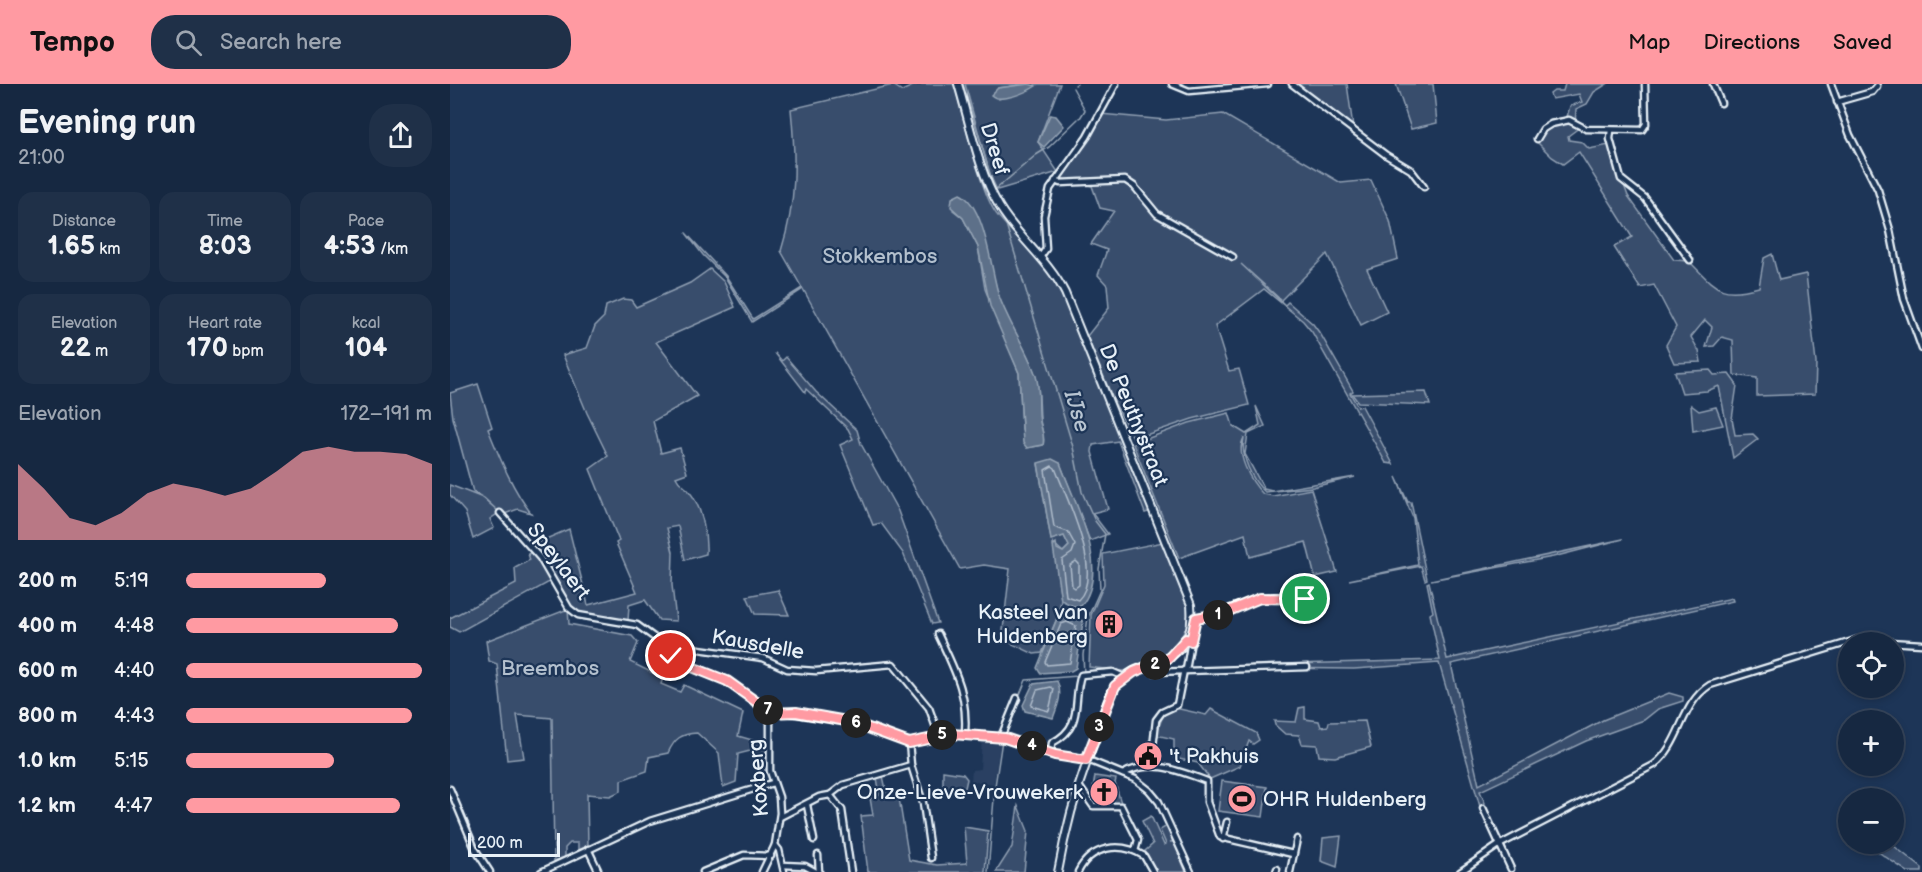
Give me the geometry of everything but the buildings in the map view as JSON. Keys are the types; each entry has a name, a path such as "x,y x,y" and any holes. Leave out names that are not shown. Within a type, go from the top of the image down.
{"main road":[{"name":"Dreef","path":"958,84 988,182 1008,220"},
{"name":"De Peuthystraat","path":"1008,220 1055,273 1071,305 1188,592 1191,620 1188,640"},
{"path":"1058,872 1068,818 1110,695 1124,677 1169,658 1188,640"}],"street":[{"path":"1041,256 1046,249 1044,208 1054,181 1087,136 1116,84"},
{"path":"1172,84 1181,90 1198,91 1268,84"},
{"path":"1292,84 1386,156 1411,170 1424,187"},
{"path":"1537,140 1543,129 1551,124 1569,120 1586,129 1640,130 1644,127 1645,84"},
{"path":"1713,84 1721,103"},
{"path":"1831,84 1850,135 1878,190 1890,230 1904,299 1922,349"},
{"path":"1837,102 1872,93 1877,86"},
{"path":"1611,130 1610,139 1621,179 1645,198 1690,260"},
{"path":"1054,181 1060,183 1119,178 1125,180 1134,186 1157,214 1233,257"},
{"name":"Speylaert","path":"500,513 549,570 573,612 585,617 604,617 638,625 663,644 672,659"},
{"path":"1188,640 1196,618 1224,613 1260,598 1298,600 1322,590"},
{"path":"938,634 962,687 966,707 965,735"},
{"name":"De Peuthystraat","path":"1151,765 1156,720 1162,712 1177,705 1185,670 1188,640"},
{"path":"1460,872 1499,845 1654,765 1668,751 1691,701 1710,685 1856,640 1922,644"},
{"name":"Speylaert","path":"663,644 676,646"},
{"path":"676,646 671,653 672,659 727,681 772,713"},
{"name":"Kausdelle","path":"676,646 763,658 787,669 816,671 893,664 926,702 939,735"},
{"path":"1149,667 1154,672 1307,667"},
{"path":"1051,752 1052,743 1075,718 1080,680 1084,674 1113,672 1124,677"},
{"path":"1002,738 1017,698"},
{"name":"Koxberg","path":"762,872 775,845 780,817 780,802 773,783 770,763 772,713 796,712 852,722 909,743 939,735 1002,738 1086,760 1123,774 1144,785 1156,798 1191,872"},
{"path":"909,743 910,765 921,795 931,858"},
{"path":"780,817 819,797 830,795 843,785 910,765"},
{"path":"1123,774 1135,767 1151,765 1184,772 1208,781 1206,802 1222,839"},
{"path":"541,872 650,821 773,783"},
{"path":"1079,786 1093,806 1121,806 1138,840 1135,851"},
{"path":"450,789 477,853 490,872"},
{"path":"830,795 842,810 851,872"},
{"path":"807,805 814,840"},
{"path":"1483,808 1511,869"},
{"path":"1222,839 1227,822"},
{"path":"1290,872 1297,838"},
{"path":"1222,839 1293,854"},
{"path":"775,845 784,872"},
{"path":"1078,872 1085,860 1097,852 1120,848 1135,851 1144,856 1153,872"},
{"path":"588,849 599,872"},
{"path":"703,872 744,855 771,856"},
{"path":"783,865 818,870 818,855"}],"shaded area":[{"path":"982,738 1001,740 994,784 971,781 972,770 980,769"}],"green space":[{"name":"Stokkembos","path":"917,84 954,84 979,174 992,207 1007,227 1042,264 1065,298 1151,511 1145,513 1118,441 1093,445 1092,452 1108,509 1092,513 1108,534 1090,541 1060,463 1038,464 1051,539 1064,536 1069,546 1063,552 1053,543 1061,600 1058,616 1042,653 1034,654 1002,639 1010,569 984,565 960,569 803,289 752,322 725,277 703,255 686,233 726,276 753,319 802,288 781,251 793,198 794,146 791,109 893,85 902,91","holes":["966,199 983,234 1002,305 1036,377 1043,445 1027,448 1022,429 1019,373 985,289 978,247 963,218 953,210"]},
{"path":"965,84 1029,84 998,88 999,99 1029,89 1036,84 1060,84 1038,142 1058,172 997,190 990,175"},
{"path":"1288,84 1347,84 1353,127"},
{"path":"1396,84 1433,84 1437,123 1411,129"},
{"path":"1565,84 1607,84 1594,92 1587,104 1576,109 1575,125 1580,127 1568,136 1569,140 1582,142 1589,149 1609,145 1628,196 1674,260 1689,261 1712,284 1726,291 1759,287 1764,258 1772,254 1779,280 1806,274 1816,363 1815,394 1757,396 1757,378 1734,375 1733,340 1722,337 1714,346 1706,347 1712,327 1705,320 1691,337 1699,351 1701,362 1674,363 1666,345 1676,327 1654,285 1640,288 1614,247 1632,237 1579,152 1563,164 1552,157 1533,138 1551,120 1567,117 1570,106 1582,102 1579,94 1552,99 1550,94 1554,91 1563,91"},
{"path":"1100,114 1166,120 1223,114 1341,183 1371,180 1390,221 1398,259 1367,269 1387,312 1361,325 1327,254 1281,300 1241,264 1285,305 1288,302 1313,324 1353,391 1350,393 1358,407 1362,406 1393,464 1386,463 1312,332 1303,321 1264,289 1215,326 1229,371 1239,369 1249,405 1192,419 1134,439 1115,404 1087,336 1109,308 1107,285 1098,275 1107,250 1091,244 1114,211 1100,208 1092,186 1059,178 1092,132"},
{"path":"710,269 724,282 735,307 656,342 697,396 653,421 661,453 680,448 687,473 676,477 694,497 700,512 706,538 706,554 685,560 678,526 667,528 673,552 672,585 676,621 659,620 645,600 629,605 628,621 578,612 568,603 550,569 532,545 569,529 588,605 637,592 616,543 619,541 590,469 608,456 563,355 587,348 595,326 604,317 606,306 623,299 631,300 636,307 690,283"},
{"path":"775,353 782,361 786,357 816,392 857,430 861,444 898,511 938,623 932,624 903,553 881,523 873,525 840,445 853,439 848,429 806,389 805,392"},
{"path":"1710,370 1714,375 1729,374 1737,385 1732,419 1735,435 1753,434 1758,439 1733,458 1719,386 1707,391 1682,393 1675,372"},
{"path":"478,384 492,427 488,429 512,484 531,513 518,509 502,515 499,513 490,519 494,528 473,539 465,512 450,495 450,485 483,498 498,511 484,498 473,492 453,418 450,393"},
{"path":"1426,392 1430,405 1358,402 1352,394"},
{"path":"1691,405 1699,411 1716,407 1723,425 1693,431"},
{"path":"1256,406 1265,426 1248,434 1245,454 1264,489 1272,491 1355,477 1313,487 1265,492 1256,481 1245,460 1244,438 1242,444 1241,451 1245,467 1263,494 1273,496 1311,489 1337,572 1315,577 1306,542 1250,557 1245,534 1179,558 1133,444 1189,423 1229,413 1233,426 1246,434 1260,425"},
{"path":"1396,477 1408,502 1411,502 1427,579 1425,580 1421,566 1349,580 1418,565 1413,518"},
{"path":"1623,539 1553,557 1431,580"},
{"path":"1163,542 1188,602 1189,615 1186,628 1179,640 1159,659 1135,670 1118,671 1089,667 1091,615 1104,584 1103,554"},
{"path":"534,551 553,580 459,632 450,627 450,618 516,584 515,568 530,560 528,554"},
{"path":"1429,582 1447,659 1732,598 1733,601 1451,664 1479,785 1603,720 1669,693 1683,697 1683,701 1658,709 1644,720 1586,741 1480,791 1485,803 1481,810 1439,663 1354,669 1252,668 1252,665 1440,660 1430,614 1433,612 1427,583"},
{"path":"778,590 789,615 755,614 747,596"},
{"name":"Breembos","path":"568,609 569,624 632,636 638,643 630,662 663,678 661,684 680,692 684,685 743,713 738,736 766,744 768,771 758,768 754,750 738,754 736,782 723,787 719,753 697,733 687,734 676,740 668,753 649,757 647,771 621,780 621,791 610,796 587,794 588,846 578,850 578,843 570,843 565,848 565,857 554,861 552,718 517,715 524,758 507,760 497,664 489,661 486,641"},
{"path":"1305,707 1305,719 1319,721 1321,727 1328,726 1329,722 1365,721 1371,747 1335,757 1319,756 1317,745 1302,744 1299,735 1285,734 1275,725 1274,721 1296,722 1299,708"},
{"path":"1175,708 1206,715 1211,709 1256,733 1259,740 1253,744 1249,741 1240,766 1210,779 1198,763 1174,758 1174,739 1156,735 1163,715"},
{"path":"943,771 963,774 967,779 965,788 958,796 943,785"},
{"path":"883,776 888,799 899,798 909,860 937,865 967,863 964,827 988,831 985,872 868,872 861,816 873,815 870,798 880,795 877,778"},
{"path":"1095,776 1116,779 1121,803 1097,806 1091,801"},
{"name":"OHR Huldenberg","path":"1222,781 1267,787 1263,817 1218,811"},
{"path":"1018,806 1028,831 1024,872 996,872 1012,847"},
{"path":"1151,816 1164,845 1166,844 1160,830 1167,826 1173,841 1170,842 1174,842 1186,872 1156,872 1145,851 1153,844 1142,821"},
{"path":"1341,836 1337,867 1321,861 1323,838"},
{"path":"1881,854 1904,854 1922,868 1922,872 1908,872"}],"water":[{"path":"1029,84 1036,86 1014,96 1001,98 991,95 998,88"},
{"path":"1050,115 1056,116 1064,126 1044,147 1038,142"},
{"path":"960,194 969,201 982,225 999,296 1036,376 1043,445 1027,448 1023,443 1019,373 990,306 978,247 963,218 951,207 952,198"},
{"path":"1052,459 1060,463 1081,516 1092,555 1093,574 1090,591 1081,606 1073,606 1061,600 1053,546 1056,543 1057,549 1063,552 1069,546 1064,536 1051,540 1038,463"},
{"path":"1058,616 1080,618 1083,622 1076,668 1071,671 1040,673 1037,668"},
{"path":"1057,681 1060,695 1053,718 1025,711 1023,705 1033,684"}],"waterway":[{"name":"IJse","path":"963,84 995,190 1006,213"},
{"path":"1073,88 1085,110 1080,118"},
{"path":"995,190 1036,155 1049,147 1078,119"},
{"name":"IJse","path":"1005,221 1073,447 1082,492 1095,521 1105,534 1099,569 1100,590 1088,617 1083,655 1084,674"},
{"path":"1018,699 1026,680 1078,676"},
{"path":"988,872 995,786 1002,740"}],"place":[{"name":"Kasteel van Huldenberg","path":"1109,624"},
{"name":"'t Pakhuis","path":"1148,756"},
{"name":"Onze-Lieve-Vrouwekerk","path":"1104,792"},
{"name":"OHR Huldenberg","path":"1242,799"}],"route":[{"path":"671,656 672,659 687,667 727,681 772,713 796,712 852,722 909,743 952,734 1005,738 1048,750 1055,755 1086,760 1115,686 1134,672 1169,658 1186,639 1191,641 1196,618 1224,613 1260,598 1305,599"}]}
